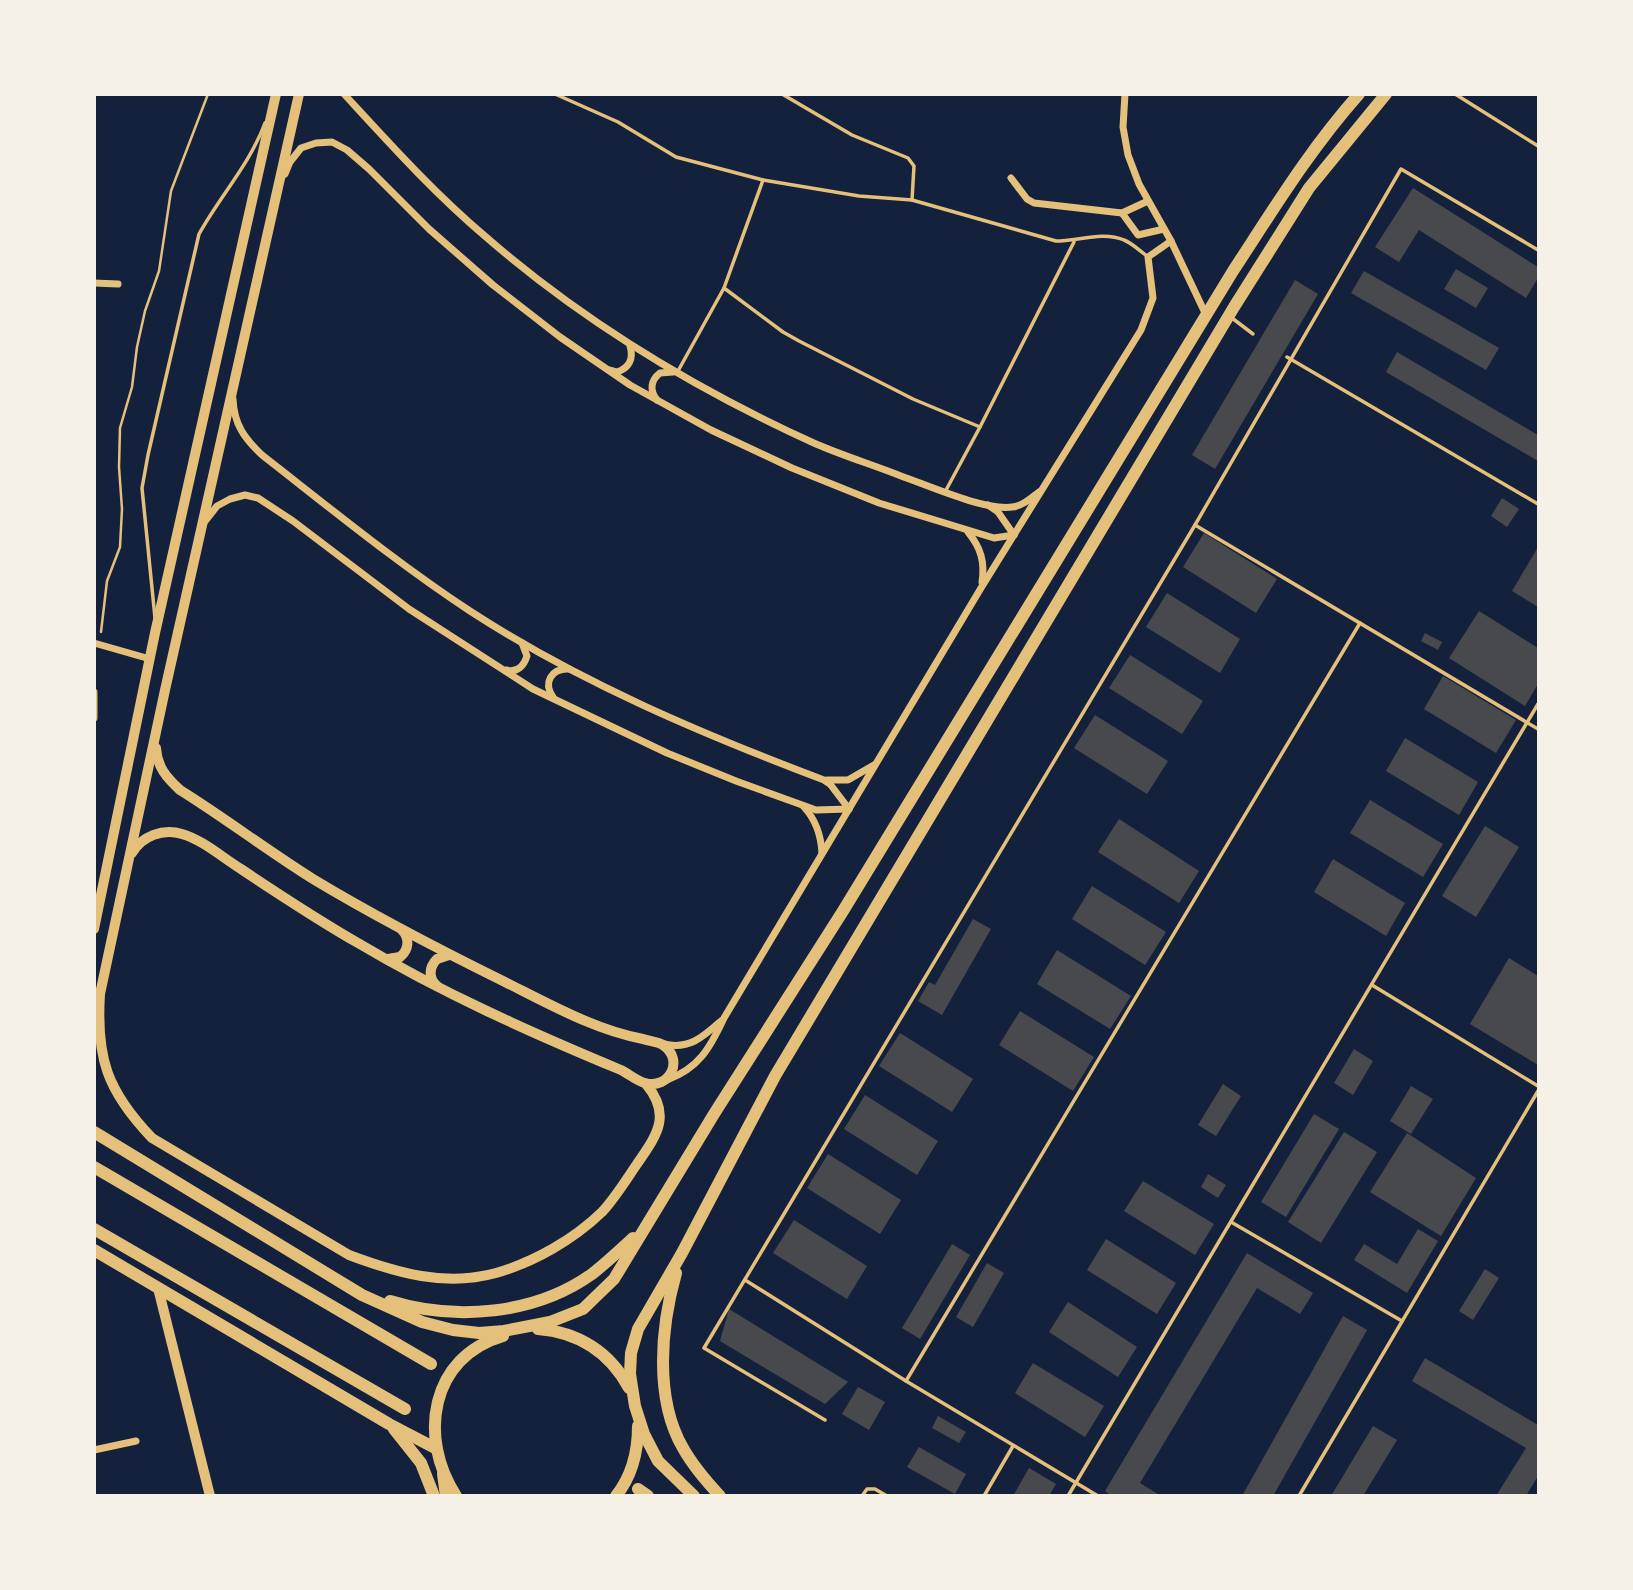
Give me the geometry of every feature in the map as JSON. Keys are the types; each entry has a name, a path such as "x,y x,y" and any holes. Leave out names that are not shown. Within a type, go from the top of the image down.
{"main road":[{"path":"445,1496 434,1432 437,1407 445,1384 454,1370 477,1347 492,1339 583,1309 614,1279 643,1228 850,899 1206,315 1296,173 1359,94"},
{"path":"616,1496 629,1474 638,1441 630,1374 631,1353 638,1329 775,1076 1229,316 1309,188 1386,94"},
{"path":"94,1132 355,1290 422,1322 479,1333 555,1331 586,1342 612,1363 622,1376 644,1434 658,1461 694,1496"},
{"path":"94,1167 431,1364"},
{"path":"355,1290 396,1303 439,1311 480,1312 520,1306 556,1293 590,1275 643,1228"},
{"path":"96,1230 405,1409"},
{"path":"94,1250 389,1424 435,1448"},
{"path":"682,1252 664,1325 665,1385 681,1446 698,1472 720,1496"},
{"path":"389,1424 421,1463 435,1496"},
{"path":"439,1465 456,1496"}],"street":[{"path":"94,929 155,633 276,94"},
{"path":"130,857 144,839 169,832 182,834 384,958 439,987 621,1070 646,1084 656,1096 660,1122 649,1147 602,1211 559,1244 534,1258 495,1273 457,1279 422,1278 349,1255 152,1138 130,1114 105,1069 100,1043 100,994 156,732 299,94"},
{"path":"344,94 413,168 485,237 565,300 625,342 677,373 733,404 819,445 945,492 1011,508 1025,503 1043,489"},
{"path":"1125,94 1123,127 1128,155 1148,201 1171,241 1206,315"},
{"path":"277,194 290,162 301,148 332,142 347,150 369,169 429,229 493,285 606,369 658,401 710,430 792,468 879,503 994,538 1014,535"},
{"path":"1011,178 1027,199 1034,203 1122,212 1148,201"},
{"path":"1122,212 1138,234 1164,229"},
{"path":"646,1084 658,1084 683,1074 700,1060 714,1039 981,588 1141,330 1153,298 1148,257 1171,241"},
{"path":"94,283 118,284"},
{"path":"606,369 617,372 630,363 632,352 625,342"},
{"path":"658,401 652,393 656,377 666,371 677,373"},
{"path":"234,381 236,426 248,441 398,562 471,612 573,670 676,720 824,780 849,808"},
{"path":"201,530 217,506 245,495 258,498 409,609 533,689 667,753 804,806 816,810 849,808"},
{"path":"984,503 998,512 1014,535"},
{"path":"968,531 982,556 984,569 981,588"},
{"path":"502,668 513,671 523,666 527,650 520,641"},
{"path":"98,643 150,659"},
{"path":"556,699 548,690 549,679 552,674 562,669 573,670"},
{"path":"94,692 94,718"},
{"path":"156,732 159,765 165,776 180,790 310,877 453,956 582,1019 662,1044 678,1047 692,1044 724,1018"},
{"path":"824,780 848,780 877,762"},
{"path":"804,806 814,817 822,854"},
{"path":"384,958 394,959 404,953 408,943 400,929"},
{"path":"439,987 431,979 433,962 442,956 453,956"},
{"path":"662,1044 671,1053 674,1063 673,1072 667,1080"},
{"path":"158,1288 210,1496"},
{"path":"94,1450 136,1441"}],"lane":[{"path":"155,633 154,592 142,488 148,455 199,234 258,142 276,94"},
{"path":"555,94 618,122 676,157 763,180 859,196 912,200 1056,241 1109,235 1126,240 1148,257"},
{"path":"782,94 852,135 908,158 914,166 912,200"},
{"path":"1455,94 1538,146"},
{"path":"825,1420 704,1348 1195,525 1401,169 1538,250"},
{"path":"677,373 724,288 763,180"},
{"path":"945,492 1074,241"},
{"path":"724,288 799,341 913,398 980,427"},
{"path":"1229,316 1253,334"},
{"path":"1287,357 1538,504"},
{"path":"1195,525 1538,729"},
{"path":"906,1381 1360,623"},
{"path":"1068,1496 1538,704"},
{"path":"1299,1496 1538,1088 1372,985"},
{"path":"1231,1222 1402,1321"},
{"path":"745,1280 906,1381 1098,1496"},
{"path":"984,1496 1013,1446"},
{"path":"862,1496 867,1489 875,1489 887,1496"}],"path":[{"path":"98,643 107,581 120,547 120,428 131,387 145,311 159,271 171,191 208,94"}],"building":[{"path":"1413,188 1538,267 1538,278 1526,298 1419,230 1399,262 1375,247"},
{"path":"1456,269 1488,288 1476,308 1444,289"},
{"path":"1364,271 1499,348 1486,370 1351,293"},
{"path":"1295,280 1318,294 1215,469 1192,455"},
{"path":"1397,352 1538,435 1538,461 1386,372"},
{"path":"1502,498 1519,509 1507,527 1491,516"},
{"path":"1204,533 1277,579 1256,613 1183,567"},
{"path":"1538,547 1538,607 1512,591"},
{"path":"1167,593 1240,639 1220,673 1146,627"},
{"path":"1479,611 1538,648 1538,684 1525,706 1449,658"},
{"path":"1425,633 1442,642 1438,650 1421,641"},
{"path":"1130,655 1203,701 1182,734 1109,688"},
{"path":"1443,676 1516,720 1496,753 1424,709"},
{"path":"1095,715 1168,761 1147,794 1074,748"},
{"path":"1405,738 1478,782 1459,815 1386,771"},
{"path":"1370,800 1443,844 1423,877 1350,833"},
{"path":"1119,819 1199,871 1179,903 1098,852"},
{"path":"1485,826 1519,847 1476,917 1442,896"},
{"path":"1333,859 1405,903 1386,936 1314,892"},
{"path":"1092,886 1166,932 1145,965 1072,919"},
{"path":"973,919 991,929 942,1015 918,1001 929,982 935,985"},
{"path":"1057,950 1131,996 1110,1029 1037,984"},
{"path":"1509,958 1538,976 1538,1065 1470,1024"},
{"path":"1020,1011 1094,1057 1073,1091 999,1045"},
{"path":"900,1033 973,1079 952,1112 879,1066"},
{"path":"1354,1049 1373,1061 1353,1095 1334,1083"},
{"path":"1223,1084 1241,1096 1216,1136 1198,1125"},
{"path":"1411,1086 1433,1099 1411,1134 1390,1121"},
{"path":"865,1095 938,1141 917,1175 844,1129"},
{"path":"1314,1114 1339,1129 1286,1217 1261,1202"},
{"path":"1344,1132 1377,1152 1321,1243 1288,1222"},
{"path":"1407,1133 1476,1178 1441,1236 1370,1192"},
{"path":"828,1154 901,1200 880,1234 807,1188"},
{"path":"1208,1174 1226,1185 1218,1198 1201,1187"},
{"path":"1143,1181 1214,1224 1195,1255 1124,1211"},
{"path":"794,1220 867,1266 847,1299 773,1253"},
{"path":"1418,1229 1438,1241 1407,1293 1354,1260 1364,1244 1397,1264"},
{"path":"1106,1239 1176,1283 1157,1314 1087,1270"},
{"path":"952,1244 970,1255 920,1339 902,1328"},
{"path":"1247,1253 1313,1293 1300,1314 1257,1288 1140,1483 1161,1496 1112,1496 1105,1491"},
{"path":"987,1263 1004,1273 973,1327 956,1317"},
{"path":"1485,1269 1499,1278 1473,1320 1459,1311"},
{"path":"1068,1302 1137,1347 1118,1377 1049,1332"},
{"path":"729,1309 848,1382 825,1404 720,1341"},
{"path":"1343,1316 1367,1330 1273,1496 1242,1496"},
{"path":"1425,1358 1538,1425 1538,1476 1526,1496 1496,1496 1526,1448 1412,1381"},
{"path":"1033,1363 1104,1406 1085,1437 1015,1393"},
{"path":"858,1387 885,1402 869,1430 842,1414"},
{"path":"938,1416 966,1432 959,1443 932,1428"},
{"path":"1373,1426 1397,1440 1363,1496 1331,1496"},
{"path":"919,1447 966,1474 955,1494 907,1467"},
{"path":"1029,1468 1056,1484 1049,1496 1013,1496"}]}
